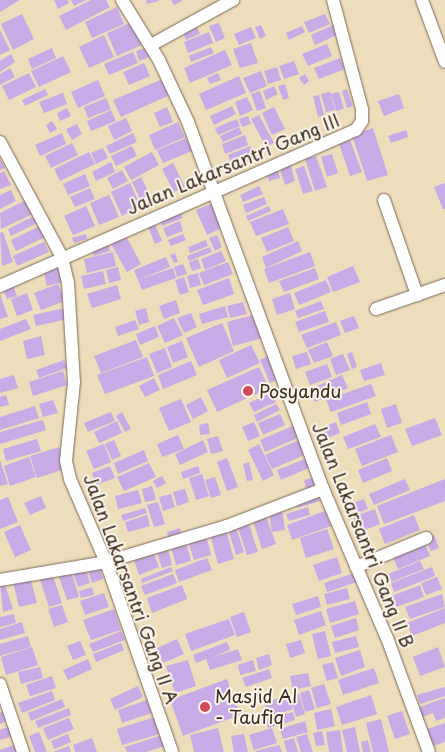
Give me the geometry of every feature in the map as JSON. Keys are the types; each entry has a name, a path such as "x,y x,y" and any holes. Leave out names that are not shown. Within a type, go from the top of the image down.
{"street":[{"name":"Jalan Lakarsantri Gang II B","path":"122,0 151,45 188,122 211,191 323,489 429,752"},
{"path":"151,45 233,0"},
{"name":"Jalan Lakarsantri Gang III","path":"0,286 211,191 356,130 362,121 333,0"},
{"path":"422,0 445,62"},
{"name":"Jalan Lakarsantri Gang II A","path":"0,142 62,257 68,282 74,382 66,461 75,494 106,562 172,752"},
{"path":"384,200 417,295"},
{"path":"376,309 445,285"},
{"path":"0,580 106,562 227,526 323,489"},
{"path":"356,567 426,538"},
{"path":"0,684 23,752"}],"building":[{"path":"0,0 20,0 0,12"},
{"path":"54,0 67,0 69,3 58,9"},
{"path":"71,0 86,0 74,6"},
{"path":"91,0 106,0 110,7 66,30 59,16"},
{"path":"146,0 159,0 159,1 147,4"},
{"path":"171,0 181,0 182,1 174,5"},
{"path":"117,7 124,24 92,38 85,22"},
{"path":"22,14 34,39 13,50 1,24"},
{"path":"325,14 330,24 309,33 304,22"},
{"path":"132,22 142,45 117,56 107,33"},
{"path":"219,23 225,38 216,42 209,26"},
{"path":"261,25 266,36 260,39 255,27"},
{"path":"333,25 337,35 315,45 311,35"},
{"path":"302,26 305,32 289,40 286,33"},
{"path":"197,27 200,34 186,40 183,33"},
{"path":"251,27 256,38 239,45 234,34"},
{"path":"0,30 10,50 0,55"},
{"path":"209,32 213,43 188,53 184,42"},
{"path":"104,35 114,57 89,68 79,47"},
{"path":"251,43 258,63 240,68 233,49"},
{"path":"327,44 332,56 308,66 302,54"},
{"path":"148,47 152,56 139,61 136,51"},
{"path":"211,47 214,53 191,62 189,56"},
{"path":"52,48 56,58 32,69 28,59"},
{"path":"225,50 232,65 190,83 184,68"},
{"path":"133,52 138,63 109,75 104,64"},
{"path":"11,54 15,62 0,72 0,61"},
{"path":"63,56 71,72 39,87 31,71"},
{"path":"340,58 345,69 319,79 314,68"},
{"path":"294,61 299,74 284,79 279,66"},
{"path":"144,63 150,76 129,85 123,72"},
{"path":"277,67 281,80 268,84 264,71"},
{"path":"10,68 15,77 0,85 0,74"},
{"path":"261,71 267,86 250,93 243,78"},
{"path":"29,73 36,87 9,100 2,86"},
{"path":"218,73 221,80 210,84 207,78"},
{"path":"305,74 309,81 304,85 299,78"},
{"path":"239,76 246,93 206,110 199,94"},
{"path":"165,78 172,94 121,117 113,100"},
{"path":"98,80 105,96 78,108 71,92"},
{"path":"285,84 289,98 283,100 278,86"},
{"path":"274,86 278,94 266,100 263,91"},
{"path":"45,89 48,95 25,106 22,100"},
{"path":"347,89 353,106 347,108 342,91"},
{"path":"260,91 266,108 257,111 251,94"},
{"path":"330,92 335,110 326,112 321,94"},
{"path":"339,92 344,109 336,111 331,94"},
{"path":"63,93 67,104 44,113 39,102"},
{"path":"399,94 404,108 384,116 378,101"},
{"path":"319,95 324,115 318,117 313,96"},
{"path":"247,97 253,110 240,116 235,102"},
{"path":"106,98 111,109 88,118 84,107"},
{"path":"232,106 236,114 214,125 210,116"},
{"path":"167,107 173,122 160,127 154,113"},
{"path":"274,107 285,129 272,135 262,113"},
{"path":"67,108 71,116 60,121 57,113"},
{"path":"111,110 116,121 91,131 87,121"},
{"path":"259,115 274,143 266,147 251,119"},
{"path":"248,116 251,124 242,127 239,119"},
{"path":"126,118 132,131 114,140 108,126"},
{"path":"237,119 240,126 218,135 215,128"},
{"path":"52,121 57,129 50,133 46,125"},
{"path":"178,122 185,137 155,150 149,135"},
{"path":"77,124 82,134 72,140 66,129"},
{"path":"239,127 242,134 223,142 220,136"},
{"path":"373,128 388,175 367,181 352,135"},
{"path":"406,130 408,137 391,143 388,136"},
{"path":"62,133 66,144 40,156 35,145"},
{"path":"133,133 137,142 110,154 106,146"},
{"path":"245,135 248,145 225,154 222,144"},
{"path":"186,138 192,151 163,163 157,150"},
{"path":"350,140 362,172 350,176 339,144"},
{"path":"72,143 78,155 51,168 45,156"},
{"path":"132,146 137,156 116,166 111,156"},
{"path":"250,146 255,160 234,169 228,155"},
{"path":"103,148 108,158 96,164 91,153"},
{"path":"89,152 95,164 60,181 54,169"},
{"path":"152,152 159,165 131,180 124,167"},
{"path":"332,154 338,173 327,177 321,157"},
{"path":"316,156 327,187 315,191 305,159"},
{"path":"0,159 5,168 0,170"},
{"path":"111,162 115,172 96,181 92,172"},
{"path":"173,163 185,187 174,192 162,169"},
{"path":"290,163 295,181 285,185 279,166"},
{"path":"277,166 280,178 269,181 266,169"},
{"path":"304,166 313,191 303,194 295,169"},
{"path":"122,170 128,181 113,189 107,178"},
{"path":"4,171 11,185 0,189 0,173"},
{"path":"85,174 90,186 68,195 63,184"},
{"path":"141,177 154,203 144,207 132,182"},
{"path":"130,183 141,207 122,216 111,192"},
{"path":"445,183 445,209 443,209 434,187"},
{"path":"259,186 263,194 243,202 240,195"},
{"path":"90,188 95,199 75,207 70,197"},
{"path":"11,190 16,201 0,209 0,195"},
{"path":"109,195 119,217 99,225 90,203"},
{"path":"264,197 267,204 246,213 243,205"},
{"path":"28,199 35,213 1,229 0,213"},
{"path":"211,204 222,228 207,235 196,210"},
{"path":"86,206 95,226 73,235 64,216"},
{"path":"269,206 271,211 248,221 246,216"},
{"path":"179,209 183,218 162,226 158,217"},
{"path":"283,209 289,224 256,236 250,222"},
{"path":"34,216 37,223 11,236 8,229"},
{"path":"180,221 183,231 167,237 163,228"},
{"path":"154,222 162,241 155,244 147,225"},
{"path":"42,225 47,236 16,251 11,240"},
{"path":"288,227 294,241 267,252 261,238"},
{"path":"3,232 13,262 2,266 0,233"},
{"path":"86,234 87,239 74,243 72,238"},
{"path":"183,234 186,240 171,246 168,240"},
{"path":"217,235 222,247 215,251 209,238"},
{"path":"126,236 141,264 127,272 111,244"},
{"path":"206,240 208,246 190,253 188,247"},
{"path":"108,241 110,251 94,256 91,246"},
{"path":"298,241 302,251 266,268 262,257"},
{"path":"44,242 49,252 17,266 13,256"},
{"path":"210,247 212,252 189,261 187,256"},
{"path":"221,251 226,261 205,270 201,259"},
{"path":"113,252 116,266 87,273 84,259"},
{"path":"310,252 315,266 269,283 264,269"},
{"path":"175,253 178,262 174,263 170,255"},
{"path":"166,257 170,267 138,280 134,270"},
{"path":"198,259 201,268 192,271 189,262"},
{"path":"228,262 233,274 204,285 199,273"},
{"path":"60,264 64,282 47,286 43,268"},
{"path":"183,264 187,274 177,277 174,267"},
{"path":"353,266 360,282 333,292 327,277"},
{"path":"118,267 121,280 109,283 106,270"},
{"path":"173,268 176,278 142,290 138,280"},
{"path":"315,268 319,279 284,292 279,281"},
{"path":"103,271 106,284 84,289 81,276"},
{"path":"198,273 201,285 190,288 187,276"},
{"path":"184,277 189,292 180,295 175,280"},
{"path":"229,278 234,294 203,305 197,290"},
{"path":"326,280 331,292 299,305 294,293"},
{"path":"12,283 17,296 7,299 2,286"},
{"path":"58,284 65,301 41,310 34,293"},
{"path":"117,285 121,299 92,308 87,294"},
{"path":"27,293 33,310 17,316 11,299"},
{"path":"290,293 295,309 277,315 272,299"},
{"path":"0,294 8,317 0,319"},
{"path":"176,300 180,313 164,319 159,306"},
{"path":"321,301 324,309 298,318 295,311"},
{"path":"243,302 247,314 230,318 227,306"},
{"path":"225,306 228,317 202,324 199,314"},
{"path":"65,308 68,319 36,326 33,315"},
{"path":"146,308 149,322 139,325 135,311"},
{"path":"325,311 329,322 299,332 295,322"},
{"path":"191,313 197,327 184,333 177,318"},
{"path":"257,314 263,338 233,346 227,322"},
{"path":"354,316 359,328 345,333 340,321"},
{"path":"174,318 183,335 165,343 157,326"},
{"path":"26,319 31,329 0,341 0,329"},
{"path":"135,320 139,329 118,336 115,327"},
{"path":"336,322 341,335 307,348 301,335"},
{"path":"222,323 234,351 199,367 186,338"},
{"path":"155,326 159,337 140,345 136,334"},
{"path":"41,336 45,355 27,359 23,341"},
{"path":"136,340 143,357 101,373 94,356"},
{"path":"182,341 188,357 173,363 167,347"},
{"path":"327,342 333,356 314,363 308,350"},
{"path":"251,345 260,363 227,378 219,360"},
{"path":"165,348 172,367 157,373 149,354"},
{"path":"307,352 311,364 296,369 292,356"},
{"path":"352,352 357,367 352,369 347,354"},
{"path":"343,354 350,370 336,375 330,359"},
{"path":"270,355 280,378 270,383 260,360"},
{"path":"147,357 154,376 105,394 97,375"},
{"path":"64,360 67,368 39,378 36,370"},
{"path":"191,361 197,375 163,389 158,375"},
{"path":"381,363 385,375 364,381 360,370"},
{"path":"327,364 332,377 310,385 305,372"},
{"path":"259,367 269,388 217,412 207,390"},
{"path":"63,371 67,385 33,396 29,382"},
{"path":"14,375 18,388 0,393 0,379"},
{"path":"342,375 348,388 315,402 310,389"},
{"path":"154,378 160,390 145,397 139,386"},
{"path":"371,384 376,396 331,412 326,400"},
{"path":"271,393 276,402 254,412 249,403"},
{"path":"6,395 9,405 0,407 0,397"},
{"path":"201,397 208,411 193,419 186,405"},
{"path":"181,399 191,422 169,431 159,408"},
{"path":"53,400 58,413 43,417 39,404"},
{"path":"367,402 371,414 341,425 337,413"},
{"path":"276,404 280,410 257,422 254,415"},
{"path":"396,404 402,423 387,428 381,409"},
{"path":"35,406 39,418 0,430 0,417"},
{"path":"111,412 115,421 88,432 84,423"},
{"path":"122,412 131,429 125,432 116,416"},
{"path":"280,414 285,425 263,435 258,423"},
{"path":"435,418 442,435 412,446 405,429"},
{"path":"43,420 46,430 0,444 0,432"},
{"path":"117,421 122,433 99,443 94,432"},
{"path":"254,422 260,436 248,441 242,427"},
{"path":"336,422 340,433 327,438 323,427"},
{"path":"208,423 210,434 200,435 199,425"},
{"path":"375,424 381,437 348,449 343,437"},
{"path":"295,425 300,437 265,452 260,440"},
{"path":"178,435 184,449 162,457 157,444"},
{"path":"391,435 398,452 362,466 355,449"},
{"path":"218,436 223,451 211,454 207,439"},
{"path":"37,439 41,451 6,461 3,449"},
{"path":"301,439 307,454 272,469 265,455"},
{"path":"114,440 121,456 112,460 105,444"},
{"path":"203,440 208,452 180,465 175,454"},
{"path":"104,444 111,462 94,469 86,451"},
{"path":"259,444 274,475 263,481 248,450"},
{"path":"59,447 65,469 37,478 30,456"},
{"path":"144,450 148,461 118,474 114,463"},
{"path":"29,457 36,477 10,486 4,466"},
{"path":"227,458 238,487 227,491 217,462"},
{"path":"387,458 392,471 363,483 358,470"},
{"path":"305,459 309,468 281,480 277,470"},
{"path":"0,460 8,484 0,486"},
{"path":"249,462 253,480 247,481 243,464"},
{"path":"149,463 156,477 124,491 117,477"},
{"path":"110,466 115,478 96,485 92,473"},
{"path":"198,466 200,473 183,479 181,472"},
{"path":"202,474 209,496 196,500 189,478"},
{"path":"162,476 166,483 157,488 153,481"},
{"path":"215,477 221,495 211,498 205,480"},
{"path":"315,477 319,489 307,492 304,480"},
{"path":"405,479 410,490 374,505 369,494"},
{"path":"445,479 445,501 384,524 377,506"},
{"path":"152,486 156,500 145,502 142,489"},
{"path":"185,489 189,502 177,506 173,492"},
{"path":"138,490 142,503 118,509 115,496"},
{"path":"171,494 175,507 163,511 159,497"},
{"path":"317,494 320,501 297,508 295,501"},
{"path":"41,496 46,508 30,515 24,503"},
{"path":"8,497 18,522 0,529 0,500"},
{"path":"364,499 368,509 351,515 348,505"},
{"path":"158,502 165,524 154,527 147,505"},
{"path":"308,507 310,515 289,521 286,514"},
{"path":"145,508 147,513 123,521 121,515"},
{"path":"375,509 380,524 359,532 353,517"},
{"path":"282,510 285,530 272,532 269,512"},
{"path":"325,511 331,526 292,540 287,525"},
{"path":"265,513 276,544 262,549 252,518"},
{"path":"147,515 150,526 128,532 125,522"},
{"path":"414,515 420,530 385,544 379,529"},
{"path":"248,521 258,552 247,555 237,525"},
{"path":"20,525 31,550 15,557 4,532"},
{"path":"236,527 244,552 236,555 228,529"},
{"path":"180,528 182,536 169,541 167,532"},
{"path":"327,529 334,549 306,558 300,538"},
{"path":"226,530 234,559 218,564 210,534"},
{"path":"434,535 439,548 431,551 425,539"},
{"path":"206,536 211,555 194,560 188,541"},
{"path":"424,541 430,556 398,569 391,553"},
{"path":"186,542 191,561 176,565 171,547"},
{"path":"167,546 172,565 162,568 156,549"},
{"path":"152,549 159,567 139,575 133,557"},
{"path":"337,557 342,573 319,581 313,565"},
{"path":"207,558 212,570 179,582 175,570"},
{"path":"420,561 424,569 391,582 388,574"},
{"path":"99,564 103,579 92,583 87,568"},
{"path":"171,567 173,571 142,583 141,579"},
{"path":"432,567 435,576 394,592 391,583"},
{"path":"86,569 90,583 78,587 73,573"},
{"path":"71,571 79,597 67,600 59,577"},
{"path":"357,572 360,581 327,592 324,583"},
{"path":"173,574 177,583 145,595 141,586"},
{"path":"53,576 62,603 49,607 40,580"},
{"path":"30,577 37,603 19,607 13,582"},
{"path":"437,577 442,589 426,595 421,583"},
{"path":"4,582 13,609 3,612 0,584"},
{"path":"182,585 187,599 152,613 147,598"},
{"path":"420,585 424,597 396,607 392,596"},
{"path":"92,587 94,595 81,598 79,591"},
{"path":"347,588 350,599 327,605 324,594"},
{"path":"104,593 109,607 85,615 80,601"},
{"path":"442,594 445,607 410,619 405,607"},
{"path":"318,596 321,607 296,615 292,604"},
{"path":"355,601 359,614 330,623 326,609"},
{"path":"62,605 68,622 54,627 48,609"},
{"path":"445,608 445,623 412,636 407,623"},
{"path":"114,609 121,630 91,640 83,620"},
{"path":"321,611 326,625 299,635 294,620"},
{"path":"244,612 251,632 237,637 230,617"},
{"path":"14,614 16,623 0,627 0,617"},
{"path":"356,618 359,630 335,638 331,626"},
{"path":"229,619 235,635 191,651 185,634"},
{"path":"22,622 25,633 0,640 0,629"},
{"path":"121,631 125,640 93,652 89,644"},
{"path":"325,631 331,656 318,659 312,634"},
{"path":"28,636 31,647 0,656 0,644"},
{"path":"356,636 359,647 335,653 332,642"},
{"path":"177,639 184,654 163,663 157,648"},
{"path":"301,640 305,653 290,658 286,644"},
{"path":"80,641 86,655 73,660 67,646"},
{"path":"227,642 230,650 211,658 238,649 242,660 210,670 206,659 196,663 193,655"},
{"path":"121,643 124,650 96,662 93,654"},
{"path":"32,647 38,665 6,675 1,657"},
{"path":"438,647 445,667 420,676 413,657"},
{"path":"360,650 365,667 341,676 335,658"},
{"path":"269,654 272,665 259,670 256,658"},
{"path":"88,659 92,669 68,680 63,670"},
{"path":"188,660 196,686 175,693 166,666"},
{"path":"253,660 256,671 240,675 238,665"},
{"path":"333,662 338,678 327,681 322,665"},
{"path":"40,667 43,678 21,684 18,672"},
{"path":"374,668 379,683 343,695 338,680"},
{"path":"269,669 272,678 246,687 242,678"},
{"path":"308,673 311,686 293,690 290,676"},
{"path":"52,676 56,688 30,696 26,685"},
{"name":"Masjid Al - Taufiq","path":"227,679 240,715 183,736 170,700"},
{"path":"324,684 331,704 317,708 311,688"},
{"path":"138,686 143,697 115,710 110,699"},
{"path":"445,687 445,696 420,704 417,695"},
{"path":"309,690 315,709 305,712 300,693"},
{"path":"52,691 55,700 22,713 18,703"},
{"path":"299,694 305,714 296,717 290,697"},
{"path":"288,695 293,709 269,717 264,703"},
{"path":"371,695 377,714 342,725 336,707"},
{"path":"445,698 445,718 436,721 433,713 420,718 417,708"},
{"path":"62,699 65,707 31,721 28,713"},
{"path":"147,700 152,713 122,723 118,710"},
{"path":"69,708 71,715 38,728 35,721"},
{"path":"331,709 335,726 317,730 314,713"},
{"path":"5,710 9,720 0,724 0,713"},
{"path":"402,711 410,734 395,739 387,716"},
{"path":"293,712 295,720 268,728 266,719"},
{"path":"158,716 163,733 122,745 117,729"},
{"path":"69,718 74,729 48,740 43,728"},
{"path":"381,719 389,752 373,752 366,723"},
{"path":"305,721 308,732 283,739 280,729"},
{"path":"445,723 445,742 430,747 424,730"},
{"path":"13,725 16,735 0,740 0,730"},
{"path":"355,727 360,752 347,752 342,730"},
{"path":"218,728 224,752 194,752 190,735"},
{"path":"272,728 277,743 254,750 249,735"},
{"path":"340,730 343,752 329,752 326,732"},
{"path":"322,731 325,745 316,746 313,733"},
{"path":"39,732 47,752 35,752 29,736"},
{"path":"68,734 71,742 54,749 51,741"},
{"path":"244,734 248,752 234,752 231,736"},
{"path":"307,734 313,752 301,752 296,737"},
{"path":"162,735 165,746 146,752 127,752 125,747"},
{"path":"92,738 97,752 75,752 73,745"},
{"path":"294,738 298,752 287,752 284,741"},
{"path":"368,740 371,752 363,752 361,742"},
{"path":"17,744 20,752 0,752 0,750"},
{"path":"279,745 282,752 256,752 256,751"},
{"path":"69,746 71,752 53,752"}],"place":[{"name":"Posyandu","path":"248,391"},
{"name":"Masjid Al - Taufiq","path":"205,707"}]}
